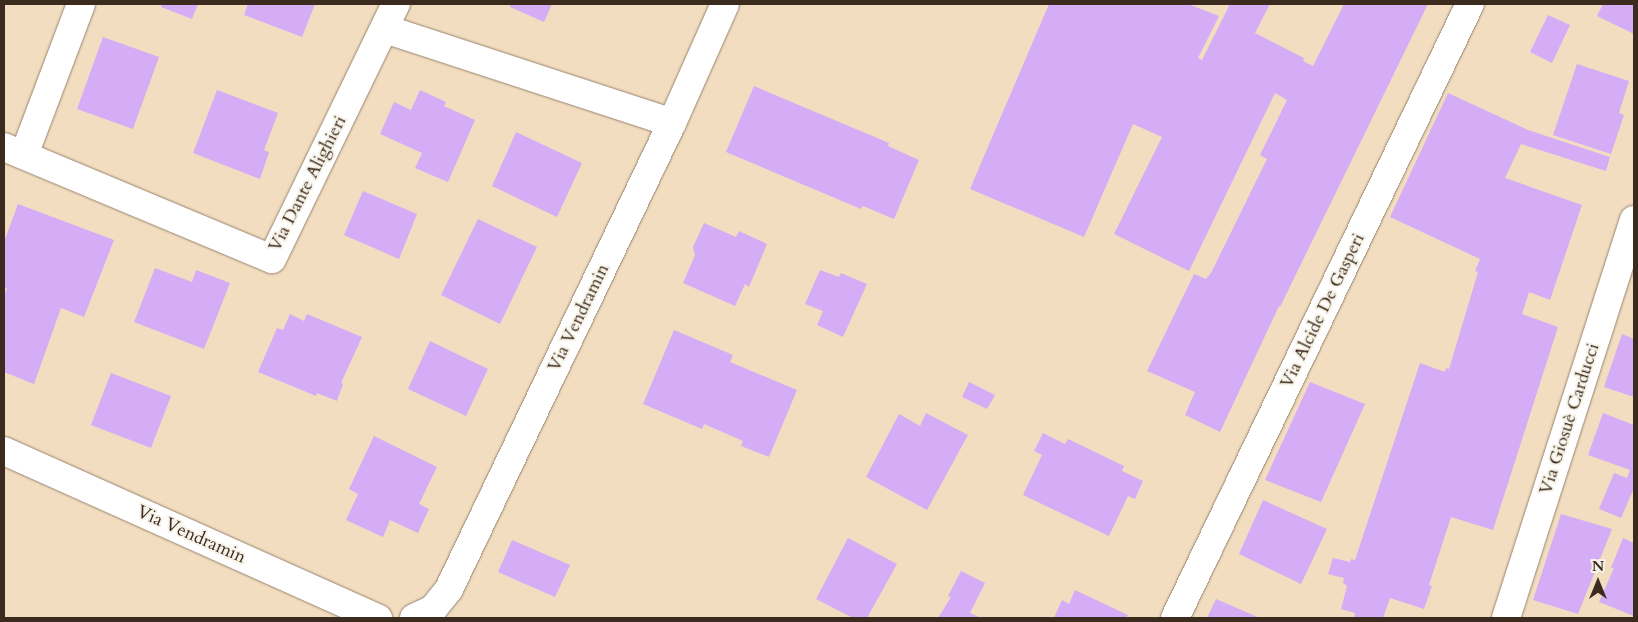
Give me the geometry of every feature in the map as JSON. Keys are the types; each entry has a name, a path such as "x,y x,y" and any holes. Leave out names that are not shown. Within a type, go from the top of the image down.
{"street":[{"name":"Via Dante Alighieri","path":"81,4 14,151 272,259 396,4"},
{"name":"Via Vendramin","path":"414,618 433,610 449,589 672,123 725,4"},
{"name":"Via Alcide De Gasperi","path":"1175,618 1470,4"},
{"path":"385,29 672,123"},
{"name":"Via Giosuè Carducci","path":"1506,618 1634,220"},
{"name":"Via Vendramin","path":"4,451 378,618"}],"building":[{"path":"162,4 198,4 192,19 161,7"},
{"path":"248,4 315,4 302,37 244,15"},
{"path":"511,4 552,4 544,22 510,7"},
{"path":"1049,4 1188,4 1219,16 1198,58 1202,60 1230,4 1270,4 1255,33 1304,58 1303,61 1313,66 1344,4 1428,4 1279,306 1220,432 1185,415 1195,392 1147,371 1194,274 1206,279 1211,273 1267,159 1260,155 1287,100 1275,93 1189,271 1114,234 1162,137 1133,124 1084,237 970,189"},
{"path":"1603,4 1634,4 1634,34 1597,16"},
{"path":"1548,15 1570,25 1552,63 1530,52"},
{"path":"103,37 159,57 133,129 77,109"},
{"path":"1577,64 1629,81 1619,113 1624,115 1611,154 1553,135"},
{"path":"754,86 889,143 888,146 919,160 894,219 863,206 861,209 726,152"},
{"path":"217,90 278,113 264,150 269,152 260,179 193,153"},
{"path":"420,90 446,102 444,106 475,120 448,182 415,168 422,153 380,134 394,102 411,110"},
{"path":"1448,93 1528,130 1610,157 1606,171 1521,144 1505,178 1582,205 1550,300 1529,292 1522,314 1558,327 1493,530 1451,517 1429,585 1432,586 1424,609 1390,598 1383,618 1354,618 1355,613 1341,609 1347,586 1343,583 1344,578 1328,574 1333,558 1350,562 1351,559 1355,560 1420,363 1445,372 1446,368 1449,369 1478,272 1475,271 1480,259 1390,217"},
{"path":"516,132 582,163 557,217 492,186"},
{"path":"363,191 417,214 399,259 344,235"},
{"path":"18,204 114,240 84,317 61,308 34,384 4,372 4,296 7,288 4,287 4,242"},
{"path":"478,219 537,247 500,324 441,295"},
{"path":"704,223 736,237 739,231 767,244 749,287 745,284 735,306 683,283 695,255 693,247"},
{"path":"155,268 192,282 196,270 230,283 204,349 134,322"},
{"path":"820,270 839,277 841,273 867,284 843,337 817,325 823,311 805,304"},
{"path":"290,314 304,321 307,314 362,337 341,383 343,384 337,401 317,393 316,396 258,372 277,328 283,330"},
{"path":"674,330 733,355 730,362 797,390 769,457 741,446 743,441 704,424 702,429 643,404"},
{"path":"1622,334 1634,339 1634,397 1604,387"},
{"path":"430,341 488,369 466,416 408,389"},
{"path":"111,373 171,396 151,448 91,425"},
{"path":"969,382 995,395 987,409 962,397"},
{"path":"1310,382 1365,404 1321,502 1265,480"},
{"path":"926,413 968,435 927,510 866,477 899,414 920,426"},
{"path":"1603,413 1634,425 1634,488 1621,518 1599,509 1614,473 1627,478 1630,470 1588,455"},
{"path":"1043,433 1065,444 1068,439 1124,466 1122,471 1143,481 1135,499 1128,496 1109,536 1023,495 1042,455 1034,451"},
{"path":"374,436 437,467 419,504 429,509 418,533 390,520 383,537 346,520 358,494 349,489"},
{"path":"1263,500 1327,529 1301,584 1239,554"},
{"path":"1561,514 1612,529 1578,614 1533,600"},
{"path":"848,538 897,564 867,618 853,618 816,599"},
{"path":"1623,538 1634,543 1634,616 1599,602 1614,568 1611,568"},
{"path":"512,540 570,565 555,597 498,572"},
{"path":"961,571 985,583 970,613 981,618 938,618 951,597 948,596"},
{"path":"1075,590 1128,615 1126,618 1054,618 1062,600 1069,604"},
{"path":"1216,599 1260,618 1207,618"}]}
